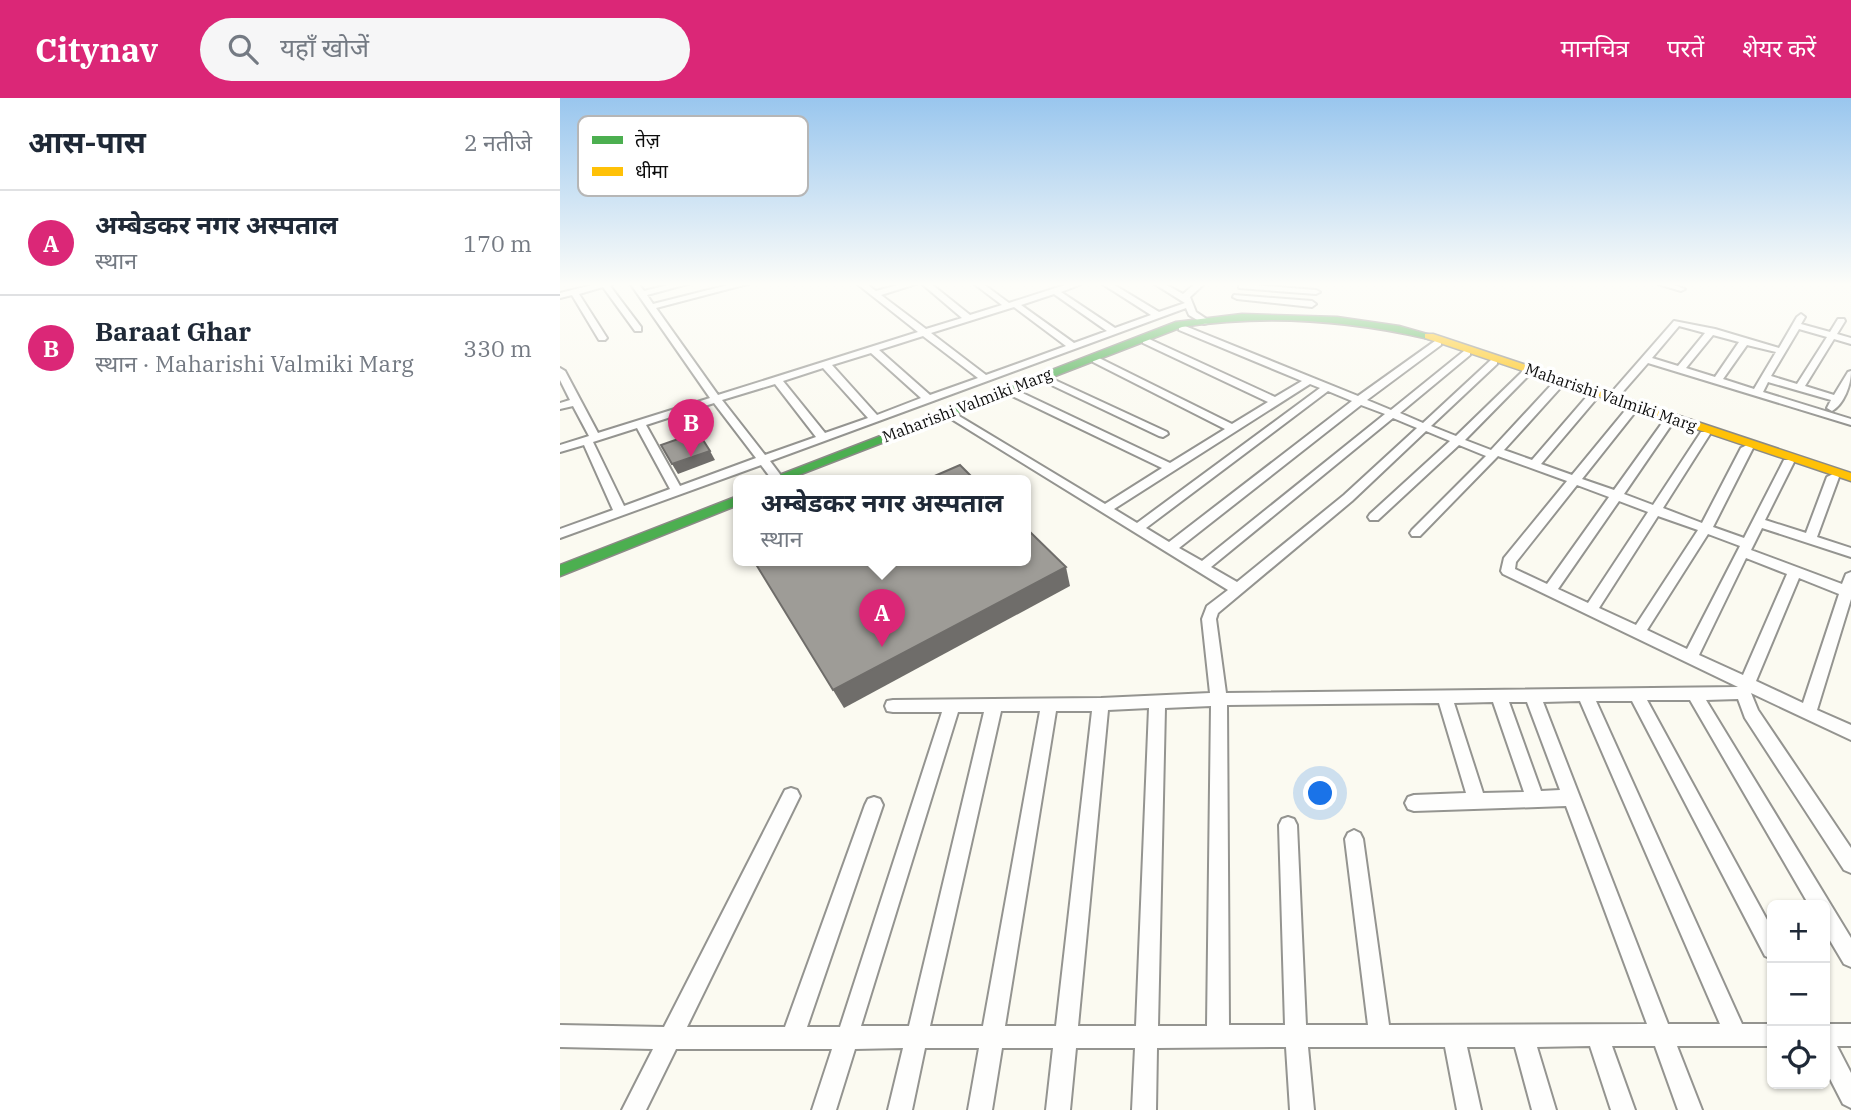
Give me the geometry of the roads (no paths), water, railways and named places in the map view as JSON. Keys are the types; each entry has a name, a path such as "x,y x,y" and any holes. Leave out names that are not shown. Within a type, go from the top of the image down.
{"street":[{"path":"597,330 602,338"},
{"path":"668,330 774,475"},
{"path":"921,330 985,379"},
{"path":"560,449 934,330"},
{"path":"1049,330 1072,346"},
{"name":"Maharishi Valmiki Marg","path":"791,475 1162,330"},
{"name":"Maharishi Valmiki Marg","path":"791,475 1176,330"},
{"path":"1187,330 1458,440 1704,528 1796,572 1850,587 1808,713"},
{"name":"Maharishi Valmiki Marg","path":"1375,330 1438,343 1593,396 1611,399 1632,409 1851,483"},
{"name":"Maharishi Valmiki Marg","path":"1408,330 1447,340 1611,399 1851,477"},
{"path":"1611,399 1671,330"},
{"path":"1709,330 1781,351"},
{"path":"1757,393 1793,330"},
{"path":"1820,330 1851,341"},
{"path":"1799,388 1835,330"},
{"path":"562,529 620,512 1113,331"},
{"path":"1681,370 1712,331"},
{"path":"1717,381 1745,340"},
{"path":"1146,341 1277,402"},
{"path":"1170,548 1360,400 1438,343"},
{"path":"872,349 928,399"},
{"path":"1202,568 1467,353"},
{"path":"1646,359 1851,422"},
{"path":"1096,360 1233,429"},
{"path":"1218,1037 1219,699 1209,619 1212,610 1348,498 1494,362"},
{"path":"825,365 875,419"},
{"path":"560,371 576,402 620,512"},
{"path":"1374,517 1458,440 1525,373"},
{"path":"1828,415 1851,374"},
{"path":"1766,378 1837,400"},
{"path":"1046,379 1163,434"},
{"path":"777,380 823,438"},
{"path":"1105,509 1310,380"},
{"path":"1416,533 1558,384"},
{"path":"1137,529 1327,387"},
{"path":"1012,392 1171,468"},
{"path":"1534,465 1593,396"},
{"path":"560,406 576,402"},
{"path":"1632,409 1507,566 1515,575 1690,658 1745,689 1851,733"},
{"path":"950,415 1237,589"},
{"path":"1549,592 1669,421"},
{"path":"640,423 677,491"},
{"path":"1590,611 1705,434"},
{"path":"1638,633 1704,528 1747,448"},
{"path":"1690,658 1788,462"},
{"path":"1810,539 1833,477"},
{"path":"560,563 733,495"},
{"path":"560,571 733,502"},
{"path":"1758,522 1851,554"},
{"path":"1796,572 1745,689 1751,713 1851,864"},
{"path":"893,706 1101,704 1219,699 1499,697 1694,693 1745,689"},
{"path":"1694,693 1817,900"},
{"path":"1636,694 1767,940"},
{"path":"1585,695 1736,1036"},
{"path":"1533,696 1690,1110"},
{"path":"1499,697 1535,799"},
{"path":"1445,698 1477,800"},
{"path":"1144,1110 1157,702"},
{"path":"980,1110 1049,704"},
{"path":"1058,1110 1068,1037 1101,704"},
{"path":"901,1110 994,705"},
{"path":"824,1110 952,706"},
{"path":"634,1110 791,796"},
{"path":"1414,803 1572,798"},
{"path":"792,1038 874,805"},
{"path":"1288,825 1296,1037 1302,1110"},
{"path":"1354,839 1380,1037"},
{"path":"1830,921 1851,957"},
{"path":"560,1036 992,1038 1767,1035"},
{"path":"1830,1035 1851,1035"},
{"path":"1524,1036 1544,1110"},
{"path":"1597,1036 1623,1110"},
{"path":"1454,1037 1469,1110"},
{"path":"1830,1056 1851,1096"}],"place":[{"name":"Baraat Ghar","path":"691,457"},
{"name":"अम्बेडकर नगर अस्पताल","path":"882,647"}]}
